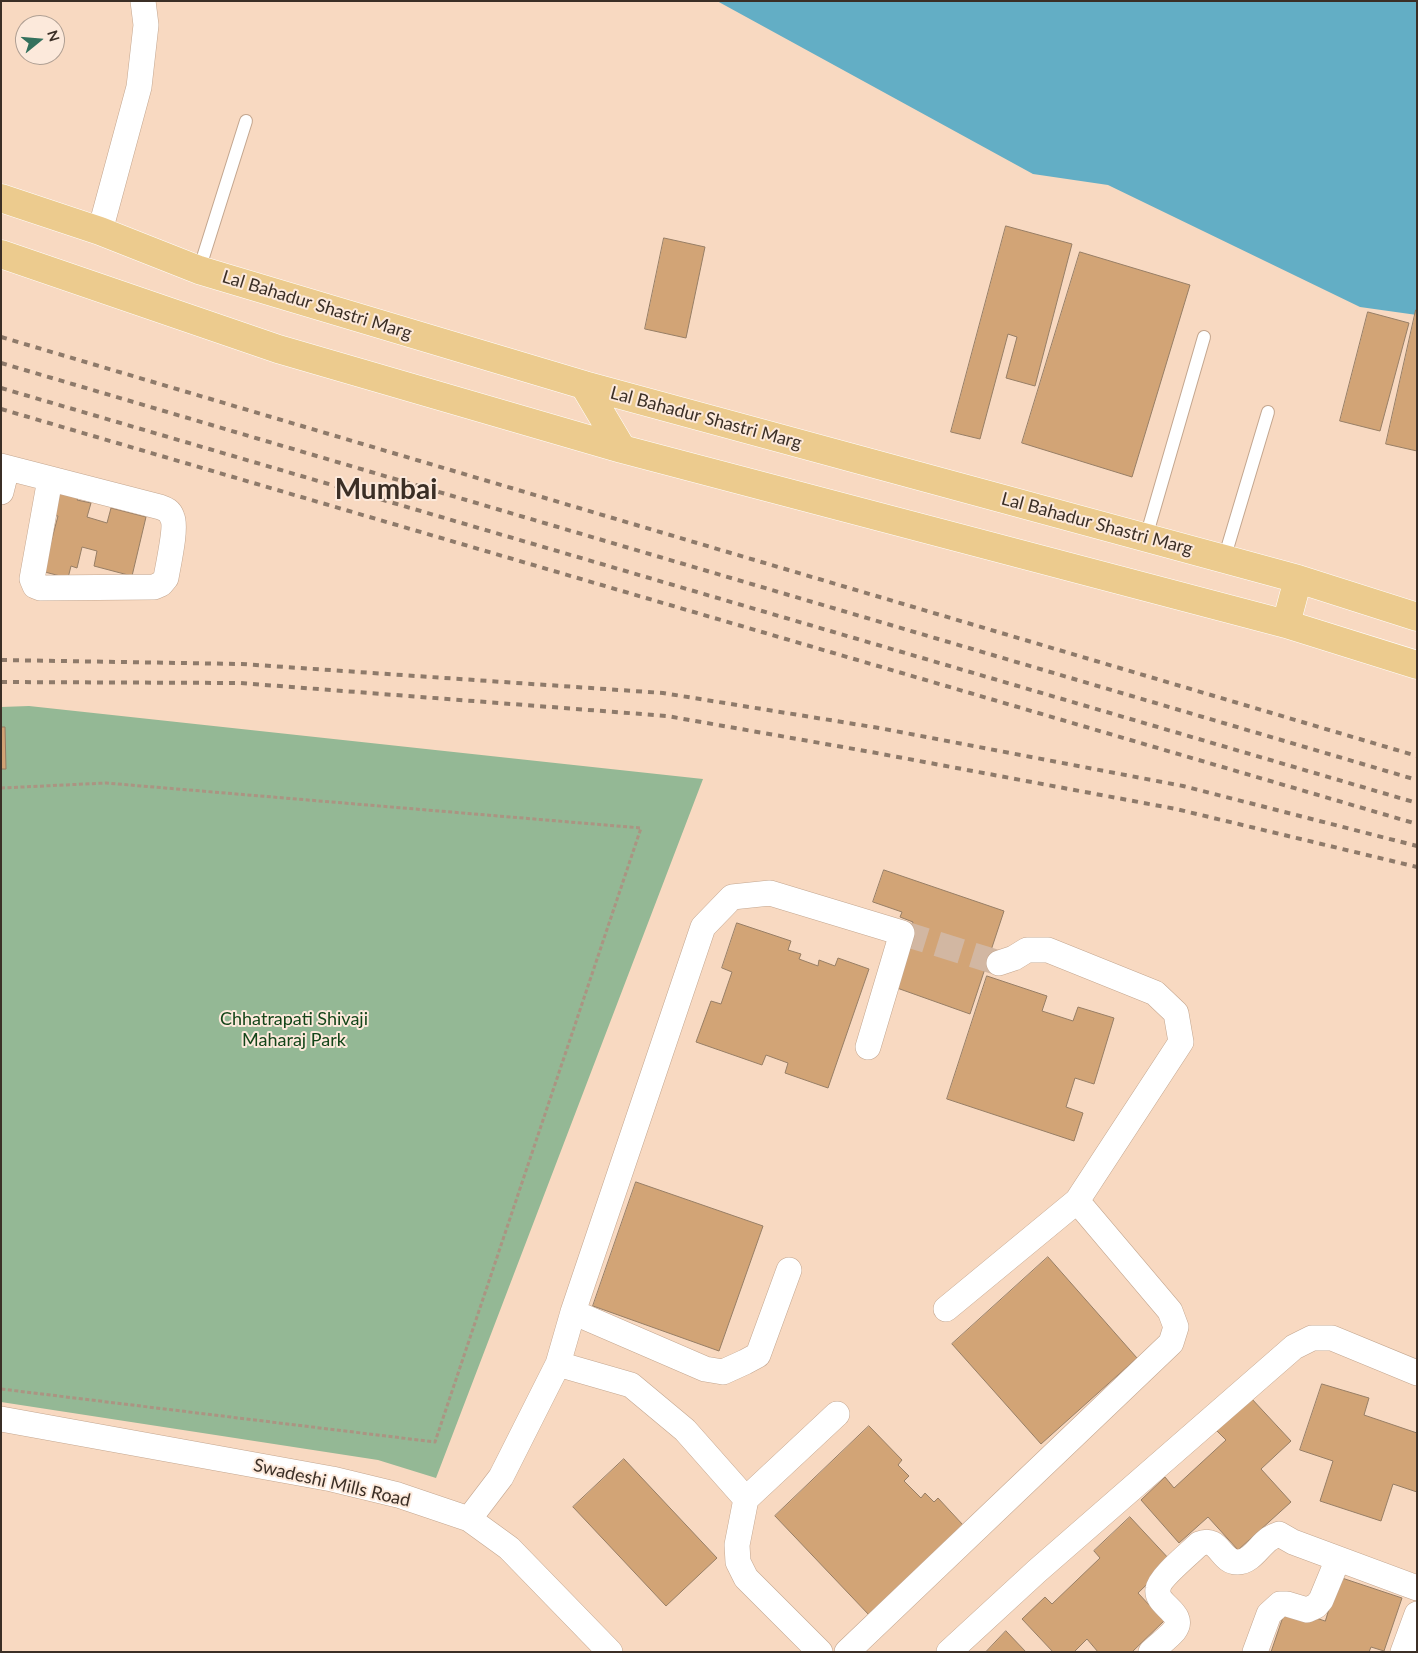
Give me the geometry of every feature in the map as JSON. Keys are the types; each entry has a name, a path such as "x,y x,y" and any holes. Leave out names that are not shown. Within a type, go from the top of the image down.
{"main road":[{"name":"Lal Bahadur Shastri Marg","path":"1,198 100,231 199,270 584,385 1298,579 1417,617"},
{"path":"1,254 278,349 622,449 1286,624 1417,665"},
{"path":"584,385 622,449"},
{"path":"1286,624 1298,579"}],"street":[{"path":"100,231 140,87 146,25 143,1"},
{"path":"1,492 4,467 160,507 168,510 174,518 174,528 166,578 161,584 154,587 135,588 40,588 35,586 32,579 50,479"},
{"path":"469,1520 501,1477 558,1364 573,1312 703,927 732,897 770,893 902,933 868,1047"},
{"path":"946,1309 1077,1201 1181,1042 1176,1013 1155,993 1048,950 1027,950 1014,958 999,963"},
{"path":"847,1652 1171,1343 1176,1327 1170,1311 1077,1201"},
{"path":"573,1312 705,1369 723,1372 758,1355 789,1270"},
{"path":"949,1652 1037,1570 1294,1347 1312,1338 1332,1338 1417,1373"},
{"path":"558,1364 631,1385 685,1430 746,1499"},
{"path":"820,1652 746,1578 738,1562 737,1545 746,1499 837,1414"},
{"name":"Swadeshi Mills Road","path":"1,1419 332,1479 398,1495 469,1520 509,1548 610,1652"},
{"path":"1151,1652 1174,1630 1177,1623 1176,1615 1160,1599 1157,1591 1160,1581 1199,1544 1205,1542 1212,1543 1230,1560 1238,1562 1248,1559 1268,1540 1279,1534 1293,1542 1417,1588"},
{"path":"1255,1652 1269,1614 1280,1604 1287,1604 1306,1610 1316,1606 1321,1600 1338,1559"},
{"path":"1403,1652 1417,1614"}],"lane":[{"path":"199,270 246,121"},
{"path":"1146,538 1204,337"},
{"path":"1224,559 1268,412"}],"path":[{"path":"1,788 106,782 641,828 435,1442 1,1389"}],"green space":[{"name":"Chhatrapati Shivaji Maharaj Park","path":"29,706 703,779 436,1478 378,1460 1,1402 1,707"}],"water":[{"path":"717,1 1417,1 1417,315 1360,307 1108,185 1033,174"}],"building":[{"path":"1006,226 1072,244 1035,386 1006,378 1017,337 1008,334 980,439 951,432"},
{"path":"664,238 705,247 686,338 645,329"},
{"path":"1080,252 1190,285 1132,477 1022,443"},
{"path":"1417,310 1417,451 1386,444"},
{"path":"1368,312 1409,323 1380,431 1340,421"},
{"path":"58,491 79,496 77,500 91,503 87,517 107,523 111,508 146,517 132,576 94,566 97,551 82,547 77,568 71,566 68,578 37,570 50,546 58,516 52,515"},
{"path":"1,727 5,727 6,769 1,769"},
{"path":"884,870 1004,911 970,1014 897,988 912,943 907,942 913,922 900,917 902,912 873,902"},
{"path":"737,923 791,941 788,950 801,954 799,959 818,966 819,960 835,966 838,958 869,969 828,1088 785,1073 788,1063 766,1055 762,1065 696,1042 711,1001 721,1004 732,972 722,968"},
{"path":"987,976 1047,996 1042,1011 1073,1021 1078,1007 1114,1018 1094,1084 1075,1078 1066,1107 1083,1113 1074,1141 947,1099"},
{"path":"636,1182 763,1226 719,1351 593,1306"},
{"path":"1048,1257 1137,1358 1041,1444 952,1344"},
{"path":"1322,1384 1369,1398 1364,1415 1417,1433 1417,1492 1393,1484 1381,1521 1320,1501 1333,1461 1300,1450"},
{"path":"1251,1398 1291,1441 1261,1469 1291,1502 1238,1550 1208,1517 1179,1543 1141,1500 1165,1477 1174,1488 1226,1440 1216,1430"},
{"path":"869,1426 902,1460 898,1465 909,1476 904,1481 921,1498 925,1493 934,1502 938,1498 963,1525 869,1615 775,1516"},
{"path":"624,1459 717,1558 666,1606 573,1507"},
{"path":"1130,1517 1171,1561 1138,1593 1164,1621 1132,1652 1098,1652 1087,1639 1074,1652 1053,1652 1022,1619 1045,1597 1052,1604 1100,1558 1094,1551"},
{"path":"1339,1577 1402,1598 1384,1651 1371,1647 1369,1652 1271,1652 1286,1608 1325,1621"},
{"path":"1006,1631 1026,1652 986,1652"}],"tunnel":[{"path":"902,933 999,963"}],"railway":[{"path":"1,337 1417,756"},
{"path":"1,363 1417,780"},
{"path":"1,388 1417,803"},
{"path":"1,409 1417,824"},
{"path":"1,660 242,664 663,693 879,728 1183,786 1417,846"},
{"path":"1,682 240,683 667,716 1176,809 1417,867"}],"district":[{"name":"Mumbai","path":"386,490"}]}
